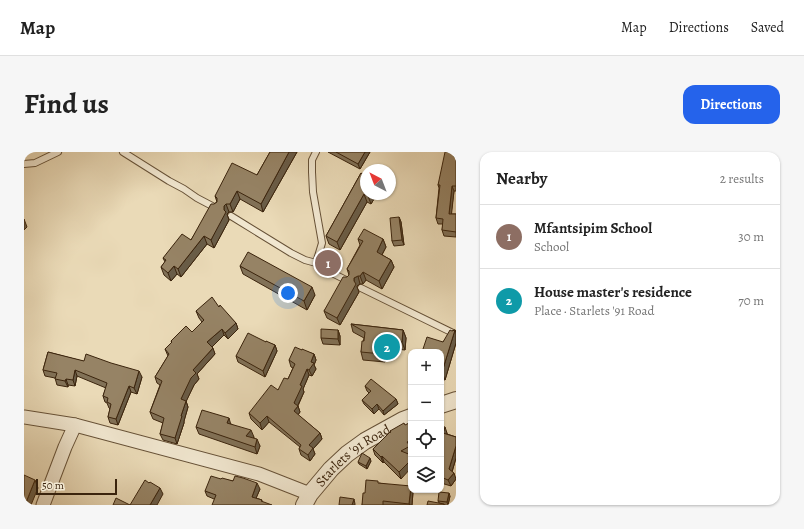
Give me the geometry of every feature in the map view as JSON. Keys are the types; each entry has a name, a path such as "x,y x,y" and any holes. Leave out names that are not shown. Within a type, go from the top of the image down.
{"street":[{"path":"444,404 456,400"},
{"path":"24,417 75,425 259,474 307,500"},
{"name":"Starlets '91 Road","path":"307,500 331,469 347,454 408,418"},
{"path":"43,505 65,446 75,425"}],"lane":[{"path":"24,164 35,163 58,152"},
{"path":"123,152 197,198 216,208"},
{"path":"316,152 312,160 313,192 322,243 316,263"},
{"path":"231,216 305,260 316,263 348,281"},
{"path":"361,288 455,334"}],"building":[{"path":"270,152 289,152 261,204 237,191 230,204 226,204 224,206 224,210 226,212 211,240 204,236 178,269 174,266 168,273 161,267 166,260 163,258 182,234 191,240 211,204 217,202 217,198 215,196 232,163 257,175"},
{"path":"336,152 365,152 358,164"},
{"path":"445,152 456,152 456,186 452,186 449,214 456,214 456,232 442,230 443,219 436,218 440,185 438,185"},
{"path":"360,175 361,200 337,242 326,236"},
{"path":"399,217 402,240 392,241 390,218"},
{"path":"364,229 383,239 377,252 391,260 379,281 363,272 360,276 354,278 356,284 337,318 324,311 343,277 347,277 349,275 349,271 347,269 363,241 358,239"},
{"path":"248,252 312,287 304,301 240,266"},
{"path":"212,297 219,307 220,305 236,323 225,333 222,329 207,342 213,348 193,370 196,373 191,378 181,399 186,401 175,438 160,434 164,418 150,412 162,381 155,377 169,354 165,349 186,326 192,332 204,320 196,311"},
{"path":"351,324 403,330 402,342 384,340 382,354 361,352 365,332"},
{"path":"321,329 338,330 338,339 321,338"},
{"path":"450,330 455,330 444,366 444,349 423,349 427,337 443,342"},
{"path":"248,333 275,345 263,371 236,356"},
{"path":"295,347 314,354 311,362 314,363 309,370 307,369 300,385 302,386 294,403 298,406 294,411 320,433 309,445 313,448 308,455 299,449 301,445 267,416 260,423 249,413 271,385 278,390 284,378 288,379 295,364 289,360"},
{"path":"48,352 84,361 86,354 139,371 134,388 129,386 116,419 108,417 111,404 107,402 108,398 103,396 107,383 75,370 73,380 66,379 65,381 55,379 57,373 43,370"},
{"path":"371,379 396,399 383,411 377,404 372,409 362,400 371,391 365,386"},
{"path":"202,410 229,418 227,423 251,430 246,436 257,439 255,447 196,427"},
{"path":"404,423 405,425 408,424 408,447 401,451 408,454 408,463 399,472 373,449 390,431"},
{"path":"444,433 456,437 456,446 449,469 454,473 448,480 444,478"},
{"path":"362,453 370,458 366,466 358,462"},
{"path":"24,475 35,480 25,505 24,505"},
{"path":"211,476 233,481 235,476 257,483 252,497 272,505 212,505 216,495 205,491"},
{"path":"145,480 160,488 150,505 130,505"},
{"path":"366,480 378,481 378,483 408,486 408,493 410,493 409,504 383,501 383,505 362,505 363,493 365,493"},
{"path":"439,493 449,493 447,502 438,501"},
{"path":"340,497 354,499 352,505 339,505"},
{"path":"116,498 130,505 113,505"},
{"path":"428,501 444,504 444,505 427,505"}],"place":[{"name":"Mfantsipim School","path":"328,263"},
{"name":"House master's residence","path":"387,347"}]}
